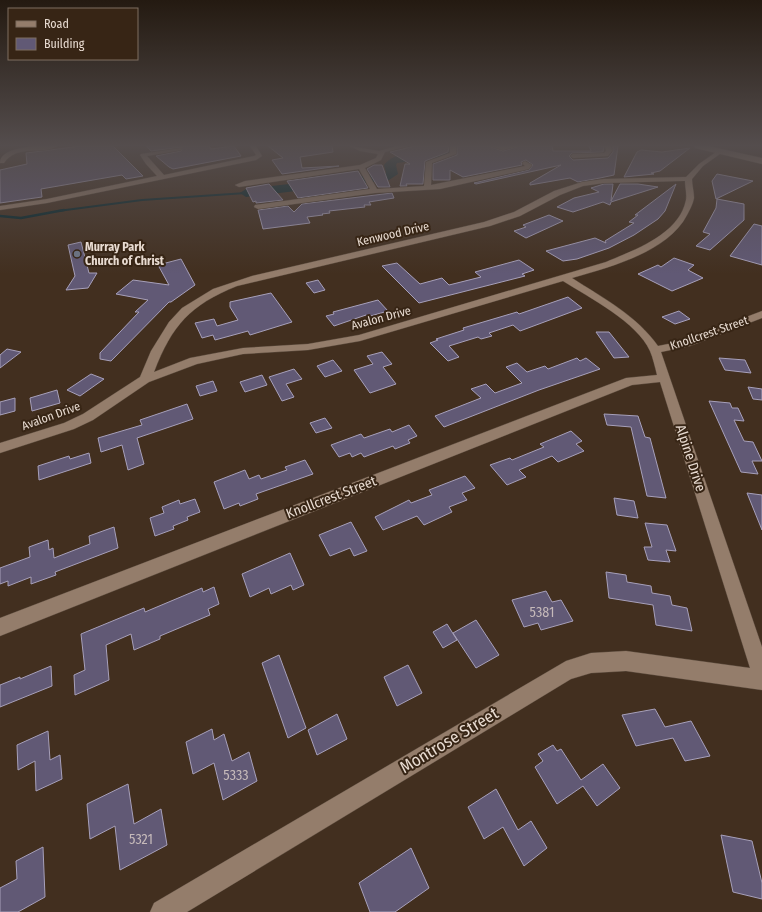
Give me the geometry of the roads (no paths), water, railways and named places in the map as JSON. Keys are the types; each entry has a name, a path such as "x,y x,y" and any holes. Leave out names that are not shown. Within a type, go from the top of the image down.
{"street":[{"path":"0,208 52,200 107,189"},
{"path":"258,207 375,191 407,189"},
{"name":"Kenwood Drive","path":"145,379 150,366 176,320 196,303 218,290 255,279 487,224 517,214 557,193 569,189"},
{"name":"Avalon Drive","path":"0,448 47,434 88,417 145,379 194,361 244,351 308,347 360,338 566,278 628,257 659,240 672,230 681,219 688,206 690,198 689,189"},
{"name":"Alpine Drive","path":"566,278 628,319 642,333 655,350 762,676"},
{"name":"Knollcrest Street","path":"655,350 686,344 762,314"},
{"name":"Knollcrest Street","path":"0,627 630,381 665,378"},
{"name":"Montrose Street","path":"163,912 566,671 591,663 626,662 762,680"}],"waterway":[{"path":"246,193 283,189"},
{"path":"60,211 142,200 246,193"},
{"path":"0,216 21,218 60,211"}],"place":[{"name":"Murray Park Church of Christ","path":"77,254"}]}
